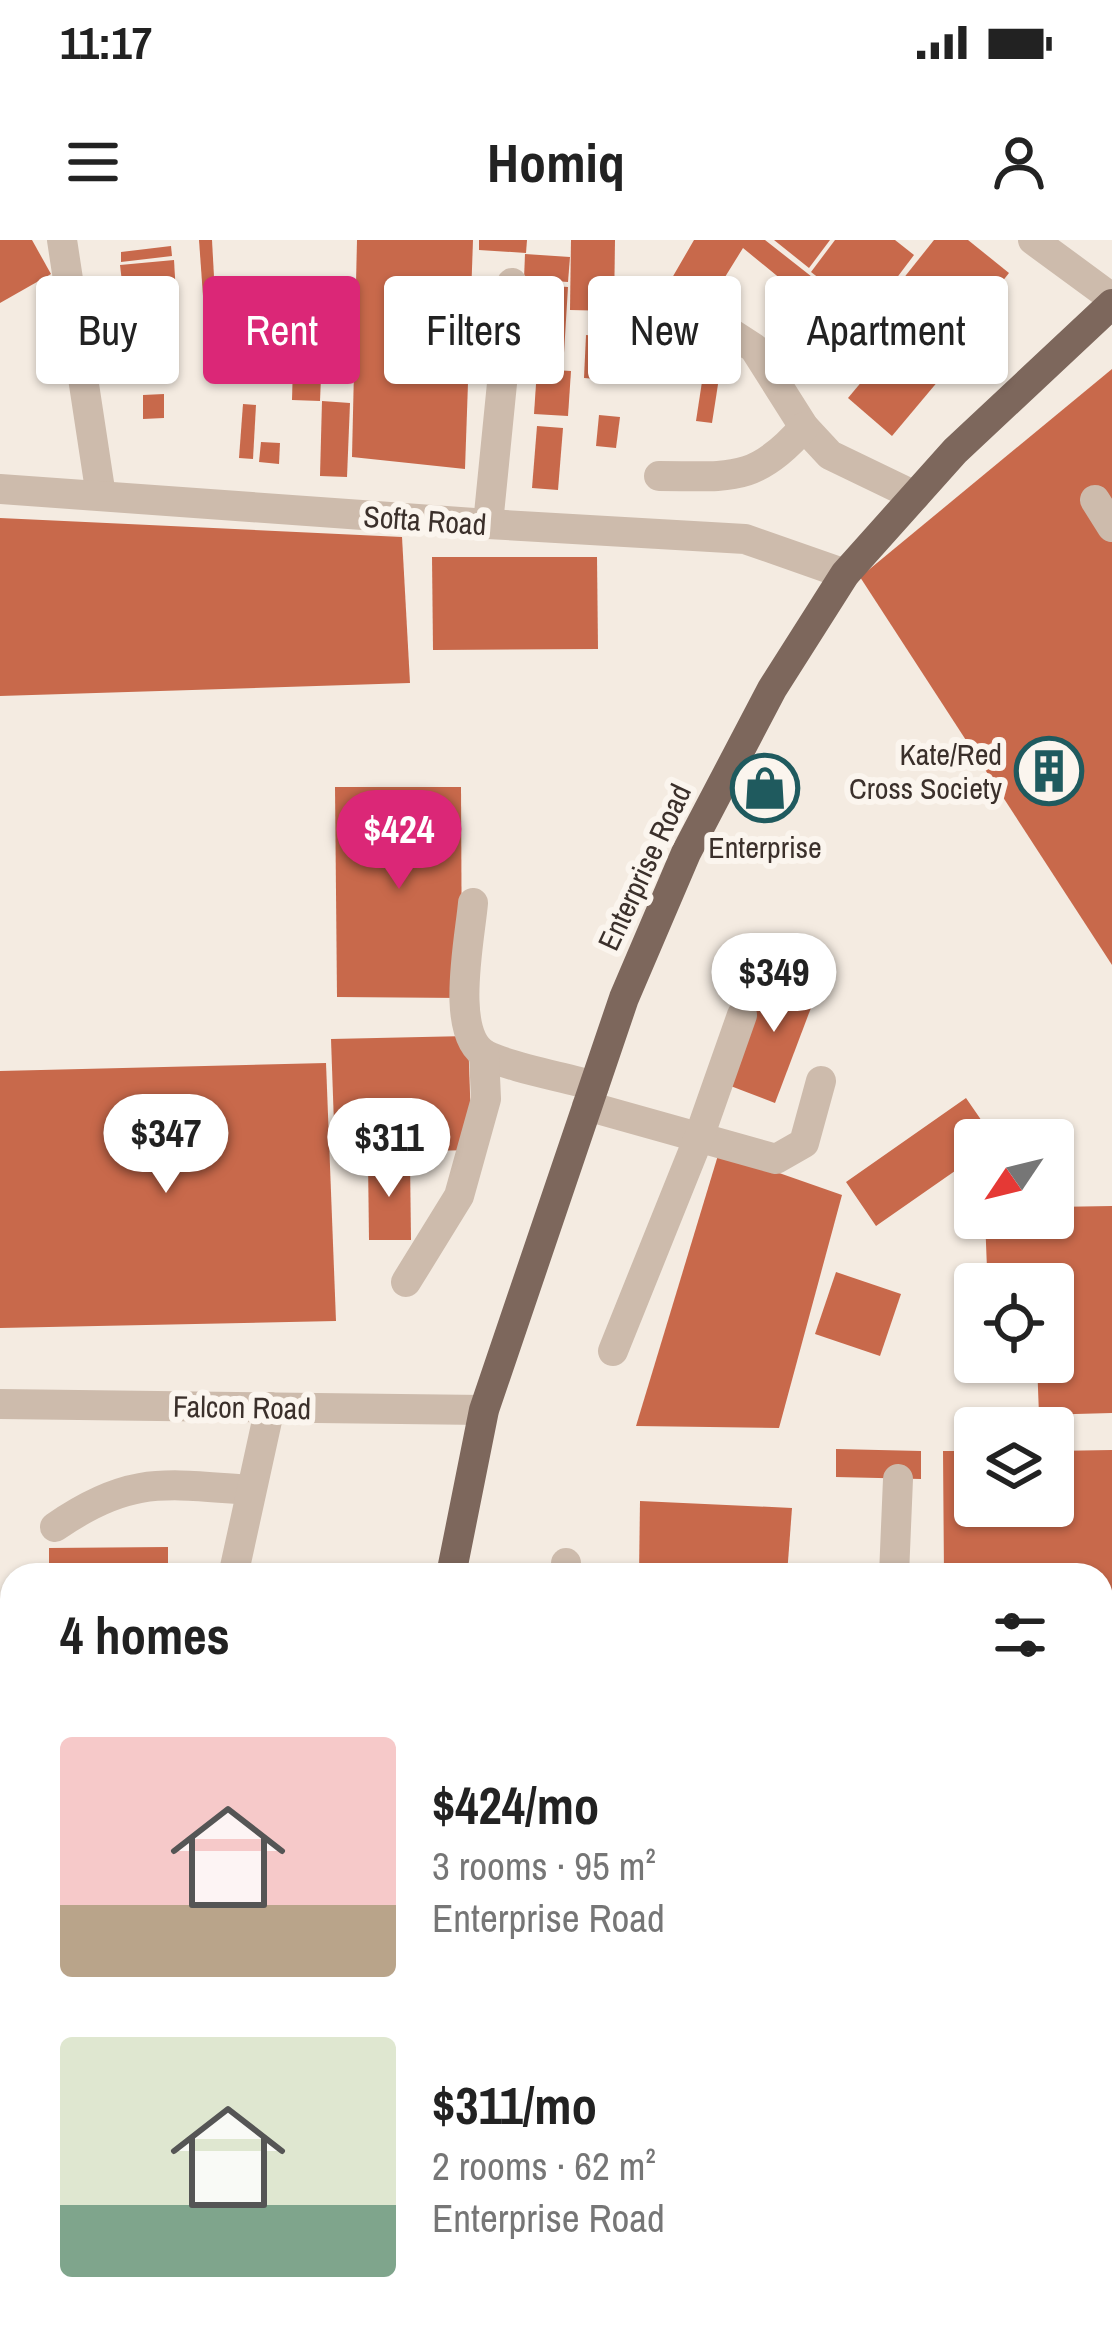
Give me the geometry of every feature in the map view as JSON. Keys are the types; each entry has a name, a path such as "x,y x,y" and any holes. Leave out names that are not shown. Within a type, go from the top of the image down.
{"main road":[{"name":"Enterprise Road","path":"453,1563 484,1410 624,998 686,854 772,688 844,574 955,451 1112,301"}],"street":[{"path":"62,240 101,496"},
{"path":"1033,240 1112,301"},
{"path":"741,340 754,348 804,427 830,455 915,496"},
{"path":"488,524 502,384"},
{"path":"659,476 741,476 783,451 804,427"},
{"name":"Softa Road","path":"0,489 745,538 844,574"},
{"path":"1094,500 1112,527"},
{"path":"473,903 464,1016 470,1038 484,1054 699,1138 776,1159 804,1143 821,1081"},
{"path":"613,1351 699,1138 742,1015"},
{"path":"406,1282 459,1196 486,1099 484,1054"},
{"name":"Falcon Road","path":"0,1403 484,1410"},
{"path":"236,1563 270,1407"},
{"path":"894,1563 898,1479"},
{"path":"56,1527 99,1498 148,1483 251,1490"}],"building":[{"path":"0,240 32,240 51,274 36,276 36,283 0,303"},
{"path":"199,240 212,240 214,276 203,276 203,296"},
{"path":"357,240 473,240 472,276 384,276 384,384 468,384 465,469 352,457 354,384 360,384 360,276 356,276"},
{"path":"479,240 527,240 526,253 479,250"},
{"path":"571,240 615,240 614,276 588,276 588,310 570,310"},
{"path":"694,240 765,240 811,276 777,276 743,248 726,276 673,276"},
{"path":"774,240 830,240 809,268"},
{"path":"835,240 895,240 914,255 898,276 816,276 811,272"},
{"path":"934,240 968,240 1009,273 1007,276 905,276"},
{"path":"171,246 172,256 121,262 121,252"},
{"path":"525,254 570,257 568,282 564,276 524,276"},
{"path":"174,260 175,276 121,276 120,265"},
{"path":"564,287 568,287 564,353"},
{"path":"586,335 588,378 584,378"},
{"name":"Kate/Red Cross Society","path":"1112,369 1112,965 860,577"},
{"path":"564,371 571,371 568,416 534,414 536,384 564,384"},
{"path":"292,384 321,384 320,401 292,400"},
{"path":"702,384 718,384 712,423 696,421"},
{"path":"860,384 936,384 892,436 848,398"},
{"path":"164,394 164,418 143,419 143,395"},
{"path":"322,401 350,403 347,477 320,476"},
{"path":"243,404 256,405 253,459 239,458"},
{"path":"599,415 620,417 616,448 596,446"},
{"path":"537,426 563,428 558,490 532,488"},
{"path":"261,442 280,443 279,464 259,462"},
{"path":"0,518 402,537 410,683 0,696"},
{"path":"432,557 597,557 598,649 433,650"},
{"path":"335,787 461,787 462,998 337,997"},
{"path":"773,966 820,984 775,1103 728,1085"},
{"path":"468,1036 472,1150 335,1153 331,1039"},
{"path":"326,1063 336,1321 0,1328 0,1071"},
{"path":"966,1098 980,1119 954,1119 954,1172 876,1226 846,1182"},
{"path":"719,1152 842,1195 779,1428 636,1426"},
{"path":"368,1160 410,1160 411,1240 369,1240"},
{"path":"1112,1206 1112,1413 1074,1414 1074,1407 1039,1407 1038,1383 1074,1383 1074,1263 987,1263 986,1239 1074,1239 1074,1207"},
{"path":"836,1272 901,1294 880,1356 815,1334"},
{"path":"836,1449 921,1451 921,1479 836,1477"},
{"path":"1112,1450 1112,1563 944,1563 943,1451 954,1451 954,1527 1074,1527 1074,1451"},
{"path":"640,1501 792,1508 788,1563 639,1563"},
{"path":"168,1547 168,1563 49,1563 49,1548"}],"place":[{"name":"Kate/Red Cross Society","path":"1049,771"},
{"name":"Enterprise","path":"765,788"}]}
